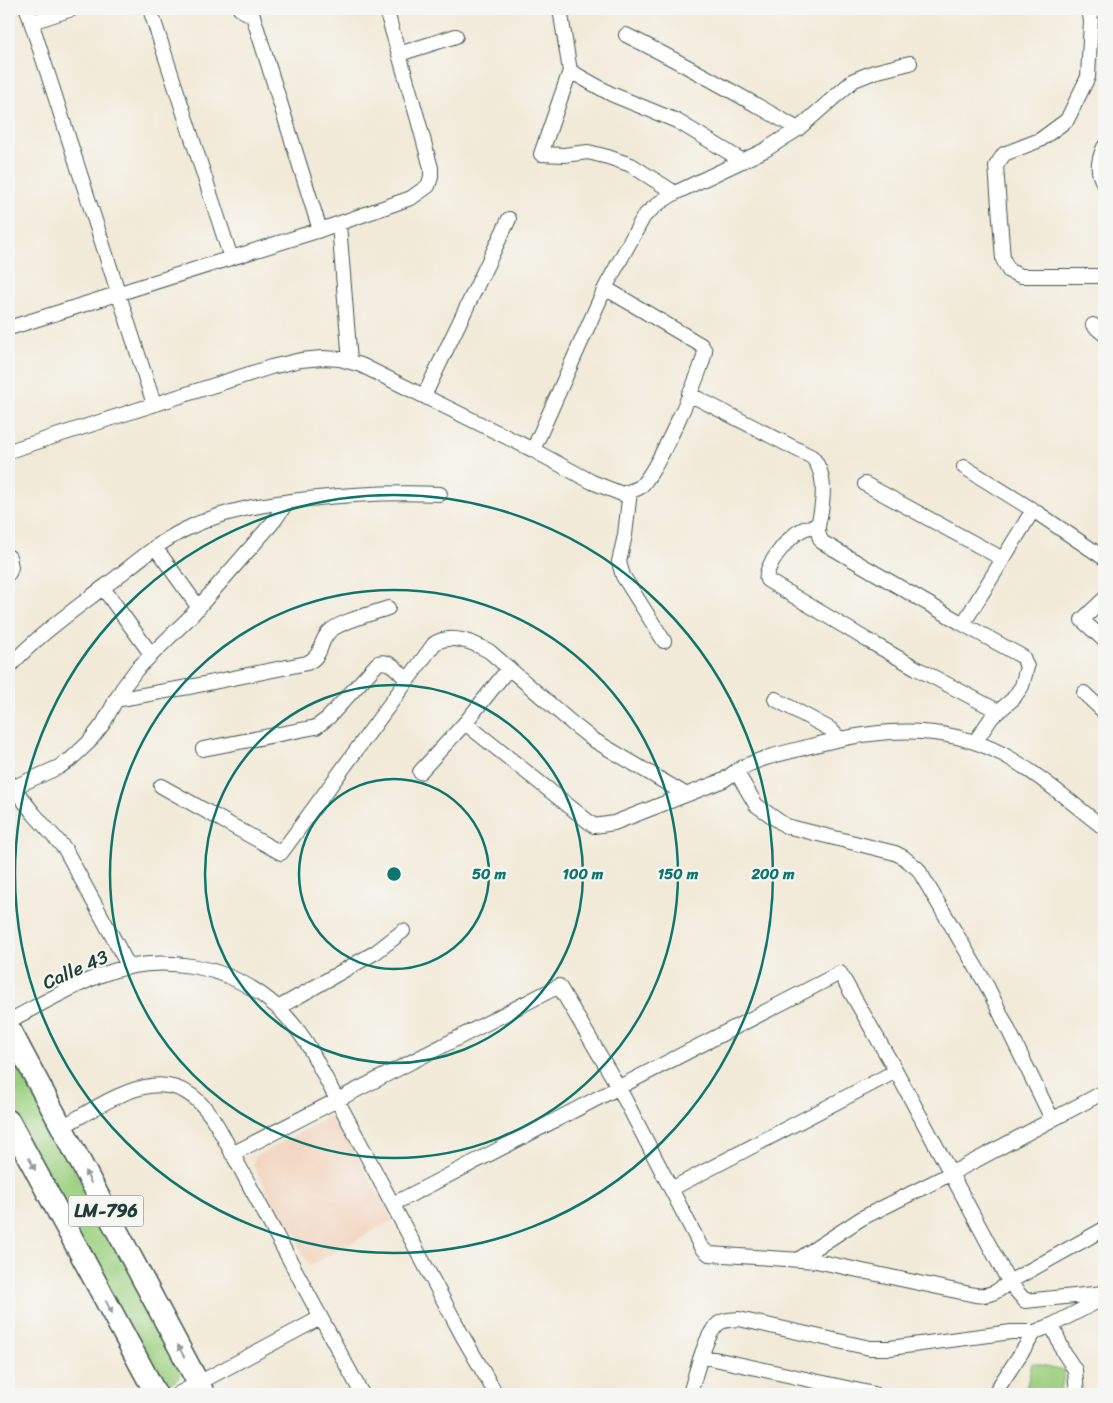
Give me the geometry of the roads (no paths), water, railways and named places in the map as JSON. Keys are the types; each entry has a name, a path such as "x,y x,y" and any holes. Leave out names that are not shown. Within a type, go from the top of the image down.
{"main road":[{"name":"LM-796","path":"9,1028 201,1389"},
{"name":"LM-796","path":"9,1121 156,1394"}],"street":[{"path":"27,9 154,404"},
{"path":"32,22 72,9"},
{"path":"150,9 231,258"},
{"path":"240,9 252,12 320,230"},
{"path":"9,328 339,224 411,198 422,192 430,182 430,168 386,9"},
{"path":"560,9 570,71 541,154 564,155 588,152 608,157 631,165 675,193"},
{"path":"1089,9 1091,21 1088,77 1067,120 1040,140 1004,154 996,166 1003,259 1009,271 1021,276 1104,276"},
{"path":"626,35 670,56 798,129"},
{"path":"399,54 456,36"},
{"path":"533,450 605,288 644,216 659,202 765,150 798,129 854,80 874,72 910,63"},
{"path":"570,71 611,94 677,121 743,161"},
{"path":"1104,147 1098,161 1098,169 1104,184"},
{"path":"424,396 509,219"},
{"path":"339,224 350,362"},
{"path":"9,451 271,367 300,360 330,358 350,362 375,371 533,450 592,482 622,494 639,487 654,467 690,394 705,353 704,346 605,288"},
{"path":"1093,325 1104,334"},
{"path":"690,394 812,457 821,471 823,485 821,513 817,526 818,535 822,542 1020,655 1025,660 1026,673 1022,686 1013,699 986,724 975,742"},
{"path":"964,468 1033,510 1104,558"},
{"path":"865,484 1003,559"},
{"path":"630,491 625,535 619,562 623,576 664,642"},
{"path":"9,667 25,649 60,619 155,547 184,530 212,518 243,508 371,493 440,494"},
{"path":"129,967 65,849 11,784 59,767 80,751 103,724 129,678 199,608 274,521 287,502"},
{"path":"963,624 1033,510"},
{"path":"817,526 802,529 787,540 767,571 768,580 901,660 998,711"},
{"path":"155,547 199,608"},
{"path":"9,557 11,567 9,573"},
{"path":"103,588 151,654"},
{"path":"1104,599 1082,620 1104,640"},
{"path":"116,700 307,663 317,657 324,638 332,629 388,608"},
{"path":"161,786 281,853 406,679 434,644 438,641 449,639 475,643 496,656 573,724 592,738 685,794"},
{"path":"203,749 316,727 325,722 378,663 383,661 390,663 406,679"},
{"path":"420,772 465,723 509,668"},
{"path":"1084,693 1104,712"},
{"path":"775,699 830,729 840,739"},
{"path":"465,723 594,826 614,823 724,780 736,771 763,758 840,739 887,733 926,732 948,734 975,742 1014,760 1104,828"},
{"path":"736,771 756,805 786,826 894,852 918,869 987,986 1052,1119"},
{"path":"278,1008 376,952 403,932"},
{"name":"Calle 43","path":"9,1020 89,980 129,967 169,963 211,970 246,985 278,1008 308,1045 462,1335 496,1394"},
{"path":"393,1204 840,972 952,1173 1009,1282 1025,1301 1104,1293"},
{"path":"232,1154 560,986 619,1088 705,1252 799,1259 885,1274 980,1296 998,1291 1009,1282 1104,1229"},
{"path":"671,1189 896,1071"},
{"path":"62,1127 132,1091 148,1086 169,1086 183,1090 192,1096 207,1110 362,1394"},
{"path":"799,1259 862,1218 952,1173 1104,1092"},
{"path":"690,1394 700,1356 718,1324 728,1320 739,1319 870,1348 890,1348 1011,1332 1035,1332 1104,1298"},
{"path":"178,1394 201,1389 320,1318"},
{"path":"1052,1325 1064,1352 1075,1370 1077,1394"},
{"path":"994,1394 1035,1332"},
{"path":"700,1356 841,1391 874,1394"}]}
